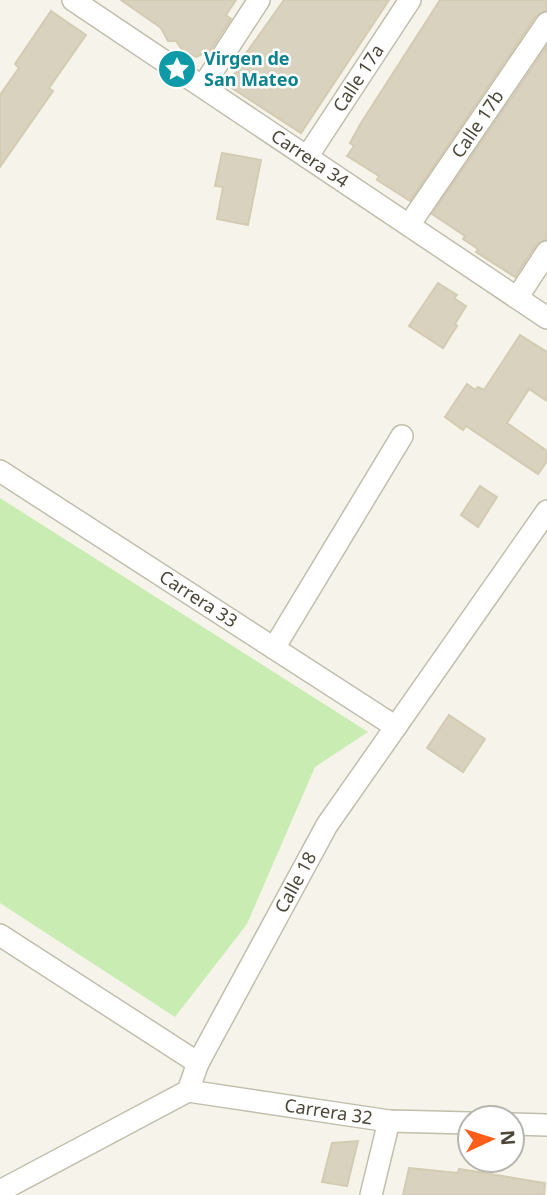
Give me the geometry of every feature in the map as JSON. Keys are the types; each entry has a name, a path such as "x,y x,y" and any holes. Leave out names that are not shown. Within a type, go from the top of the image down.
{"street":[{"name":"Carrera 34","path":"73,0 101,8 203,86 547,318"},
{"path":"203,86 259,0"},
{"name":"Calle 17a","path":"307,157 410,0"},
{"name":"Calle 17b","path":"409,225 547,23"},
{"path":"517,298 547,252"},
{"path":"274,648 402,436"},
{"name":"Carrera 33","path":"0,471 396,727"},
{"name":"Calle 18","path":"188,1091 198,1063 327,825 396,727 539,540 547,511"},
{"path":"0,935 198,1063"},
{"path":"0,1191 188,1091"},
{"name":"Carrera 32","path":"188,1091 389,1121 456,1123"},
{"path":"371,1195 389,1121"},
{"path":"526,1124 547,1125"}],"green space":[{"path":"0,498 368,732 315,767 247,924 175,1017 0,903"}],"building":[{"path":"121,0 236,0 226,15 231,19 210,51 196,57 183,51 176,41 168,41 161,28"},
{"path":"284,0 389,0 301,133 227,85 239,67 237,66"},
{"path":"440,0 547,0 547,10 536,16 410,201 377,180 379,176 347,156 354,146 350,143 361,123"},
{"path":"51,11 86,35 49,88 53,91 0,167 0,95 19,68 15,64"},
{"path":"547,46 547,239 536,245 515,277 476,252 478,249 463,239 465,236 432,214"},
{"path":"222,153 261,160 248,225 217,219 223,187 215,186"},
{"path":"438,283 457,295 454,298 466,306 443,348 409,326"},
{"path":"520,335 547,352 547,401 529,389 507,423 547,451 547,461 538,474 466,426 463,430 445,417 467,384 475,390 478,387 484,390"},
{"path":"480,486 497,497 478,527 461,515"},
{"path":"449,715 485,739 463,772 427,748"},
{"path":"358,1141 347,1186 322,1182 332,1143"},
{"path":"409,1168 456,1174 490,1174 545,1183 544,1195 403,1195"}],"place":[{"name":"Virgen de San Mateo","path":"177,69"}]}
